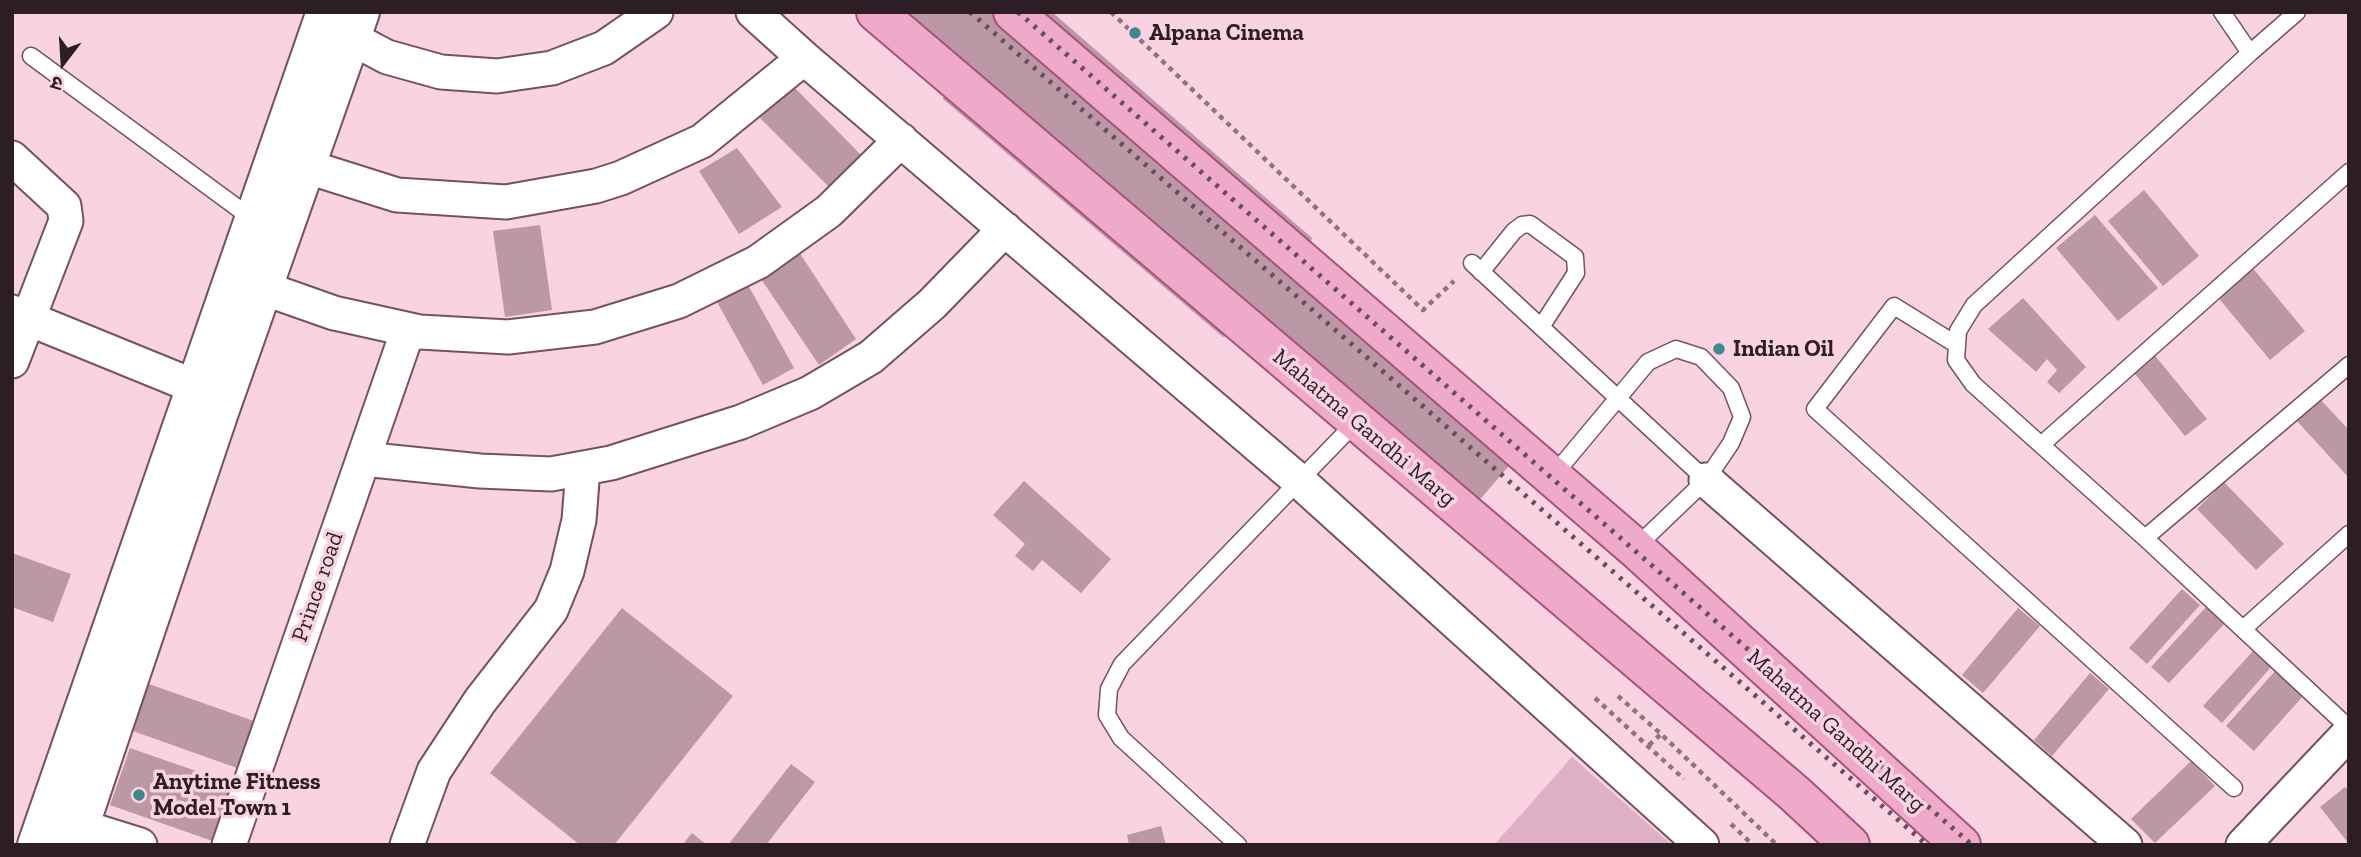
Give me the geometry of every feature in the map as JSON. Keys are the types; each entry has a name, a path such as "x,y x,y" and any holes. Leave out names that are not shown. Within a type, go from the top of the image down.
{"main road":[{"name":"Mahatma Gandhi Marg","path":"876,12 1794,793 1850,845"},
{"name":"Mahatma Gandhi Marg","path":"1013,12 1635,548 1961,845"}],"street":[{"path":"346,21 387,57 441,72 497,76 552,68 604,48 656,12"},
{"path":"753,12 1298,480 1702,845"},
{"path":"140,845 76,836 305,166 346,21"},
{"path":"37,845 254,220 346,21"},
{"path":"305,166 397,195 506,202 596,187 702,141 804,58"},
{"path":"263,288 334,313 408,330 508,337 595,327 679,301 758,262 829,211 901,140"},
{"path":"12,158 64,206 66,221 21,316 12,361"},
{"path":"363,459 480,471 551,474 611,463 741,422 810,393 871,357 932,304 1005,229"},
{"path":"21,316 196,387"},
{"name":"Prince road","path":"229,845 408,330"},
{"path":"407,845 434,771 480,701 551,610 568,571 579,520 583,468"},
{"path":"1706,480 2125,845"},
{"path":"2243,845 2349,733"}],"lane":[{"path":"2222,12 2250,52"},
{"path":"2297,12 1974,305 1958,331 1956,360 1973,384 2145,538 2349,728"},
{"path":"30,56 254,220"},
{"path":"2041,445 2349,172"},
{"path":"1541,327 1576,274 1575,257 1531,224 1522,225 1476,267 1706,480"},
{"path":"1957,345 1894,306 1815,409 2234,788"},
{"path":"1552,477 1648,362 1676,349 1701,357 1731,388 1742,417 1731,443 1706,480 1635,548"},
{"path":"2145,538 2349,365"},
{"path":"1238,845 1121,737 1107,716 1109,689 1122,664 1356,422"},
{"path":"2243,629 2349,534"}],"path":[{"path":"1111,12 1423,310 1476,267"},
{"path":"1610,689 1777,845"}],"shaded area":[{"path":"1572,757 1637,814 1672,845 1494,845"}],"building":[{"path":"878,12 1052,12 1312,238 1305,262 1527,445 1470,511 1253,327 1223,337 943,99 949,74"},
{"path":"792,85 864,158 832,190 760,118"},
{"path":"737,148 782,207 739,234 699,171"},
{"path":"2144,190 2199,256 2163,286 2108,221"},
{"path":"2095,215 2158,288 2118,321 2056,248"},
{"path":"540,225 552,310 505,317 493,231"},
{"path":"799,252 856,339 819,365 761,279"},
{"path":"2251,266 2305,331 2270,360 2216,295"},
{"path":"748,285 794,368 763,385 717,302"},
{"path":"2023,298 2086,367 2059,393 2047,382 2057,370 2047,359 2036,372 1988,329"},
{"path":"2152,352 2207,419 2185,436 2131,369"},
{"path":"2320,399 2349,430 2349,478 2297,421"},
{"path":"1024,481 1111,559 1081,593 1042,560 1033,571 1015,556 1025,544 993,515"},
{"path":"2224,482 2284,544 2256,570 2197,509"},
{"path":"12,553 71,574 53,622 12,607"},
{"path":"2182,589 2200,605 2147,664 2129,648"},
{"path":"2206,607 2225,623 2169,683 2151,667"},
{"path":"622,608 733,696 614,845 580,845 490,773"},
{"path":"2018,608 2040,626 1983,693 1962,675"},
{"path":"2253,651 2271,667 2222,723 2203,706"},
{"path":"2276,670 2304,695 2254,751 2226,726"},
{"path":"2090,673 2109,689 2052,756 2034,740"},
{"path":"146,683 254,721 237,768 130,730"},
{"path":"130,748 239,786 218,843 110,805"},
{"path":"2191,761 2215,786 2155,843 2131,819"},
{"path":"791,764 815,782 766,845 728,845"},
{"path":"2345,787 2349,791 2349,844 2320,807"},
{"path":"1161,826 1166,845 1129,845 1127,835"},
{"path":"692,833 707,845 682,845"}],"railway":[{"path":"970,12 1927,845"},
{"path":"1018,12 1972,845"}],"place":[{"name":"Alpana Cinema","path":"1135,33"},
{"name":"Indian Oil","path":"1719,349"},
{"name":"Anytime Fitness Model Town 1","path":"139,795"}]}
